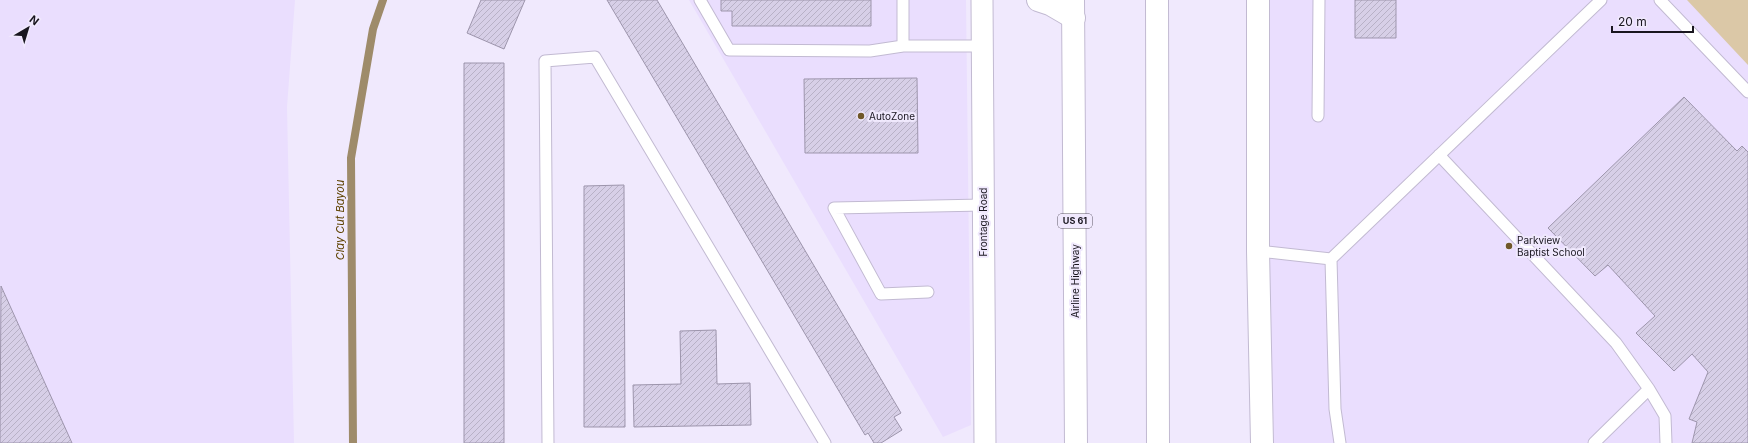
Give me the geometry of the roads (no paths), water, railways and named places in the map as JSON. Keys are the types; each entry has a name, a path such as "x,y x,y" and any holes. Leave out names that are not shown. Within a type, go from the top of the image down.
{"main road":[{"path":"1038,0 1074,9"},
{"path":"1157,0 1158,443"},
{"path":"1258,0 1258,251 1262,443"},
{"name":"Airline Highway","path":"1074,9 1076,443"}],"street":[{"name":"Frontage Road","path":"982,0 985,443"}],"lane":[{"path":"700,0 729,50 870,51 903,46 983,46"},
{"path":"903,0 903,46"},
{"path":"1318,116 1319,0"},
{"path":"1340,443 1335,409 1331,259 1601,0"},
{"path":"1660,0 1748,92"},
{"path":"548,443 545,61 595,57 825,443"},
{"path":"1439,155 1616,343 1649,390 1665,416 1666,443"},
{"path":"928,292 881,294 834,208 983,205"},
{"path":"1258,251 1331,259"},
{"path":"1594,443 1649,390"}],"waterway":[{"name":"Clay Cut Bayou","path":"353,443 351,158 373,29 383,0"}],"place":[{"name":"AutoZone","path":"861,116"},
{"name":"Parkview Baptist School","path":"1509,246"}]}
